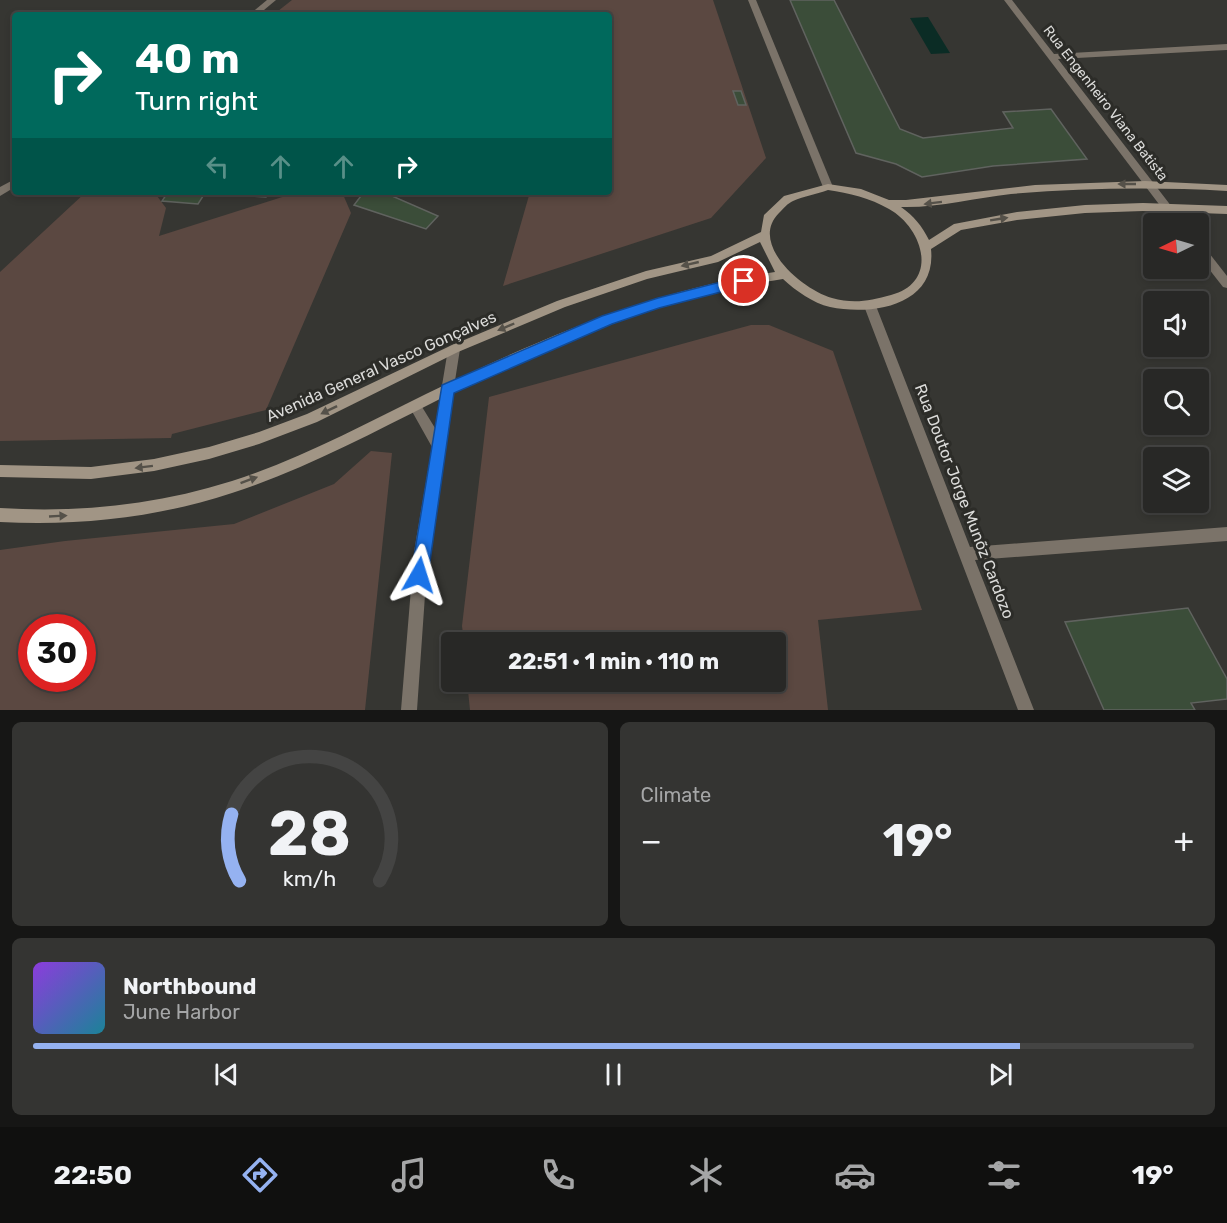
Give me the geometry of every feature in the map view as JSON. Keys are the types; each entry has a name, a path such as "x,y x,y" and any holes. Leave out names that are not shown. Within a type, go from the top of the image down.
{"main road":[{"path":"890,203 927,204 1006,191 1061,187 1150,184 1227,188"},
{"path":"828,187 860,191 890,203 919,231 926,247 927,263 922,279 910,292 891,301 870,306 846,305 822,299 800,289 782,275 768,255 764,235 767,220 776,206 808,190 828,187"},
{"path":"926,247 958,227 998,219 1085,209 1168,207 1227,210"},
{"name":"Avenida General Vasco Gonçalves","path":"0,471 91,473 154,465 209,453 260,438 312,418 454,350 561,304 646,275 714,259 764,235"},
{"path":"0,515 32,518 93,514 149,507 221,490 304,460 447,390 607,320 723,285 782,275"}],"street":[{"path":"257,12 272,0"},
{"path":"752,0 828,187"},
{"name":"Rua Engenheiro Viana Batista","path":"1008,0 1172,213"},
{"path":"1052,57 1227,47"},
{"path":"1209,261 1227,284"},
{"name":"Rua Doutor Jorge Munõz Cardozo","path":"870,306 1026,710"},
{"path":"409,710 422,552 437,444 454,350"},
{"path":"415,406 437,444"},
{"path":"966,554 1227,534"}],"shaded area":[{"path":"292,0 713,0 766,158 711,218 503,286 529,195 612,195 612,12 277,12"},
{"path":"83,195 156,195 166,208 159,236 289,195 343,195 351,213 266,410 172,434 171,438 0,441 0,272"},
{"path":"751,325 769,325 833,351 922,610 818,620 828,710 470,710 468,692 786,692 786,632 463,632 489,397"},
{"path":"371,451 392,453 365,710 0,710 0,550 234,524 334,484"}],"water":[{"path":"928,17 950,53 931,54 910,18"}],"building":[{"path":"790,0 834,0 900,129 923,138 1013,128 1003,112 1051,109 1087,159 993,166 922,177 896,164 856,153"},
{"path":"733,91 741,91 746,105 738,105"},
{"path":"166,195 204,195 198,204 162,201"},
{"path":"236,195 267,195 266,197"},
{"path":"362,195 390,195 438,216 426,229 354,205"},
{"path":"1188,608 1227,679 1227,699 1191,703 1195,710 1104,710 1065,622"}],"route":[{"path":"419,575 437,444 447,390 552,342 607,320 658,303 744,281"}]}
